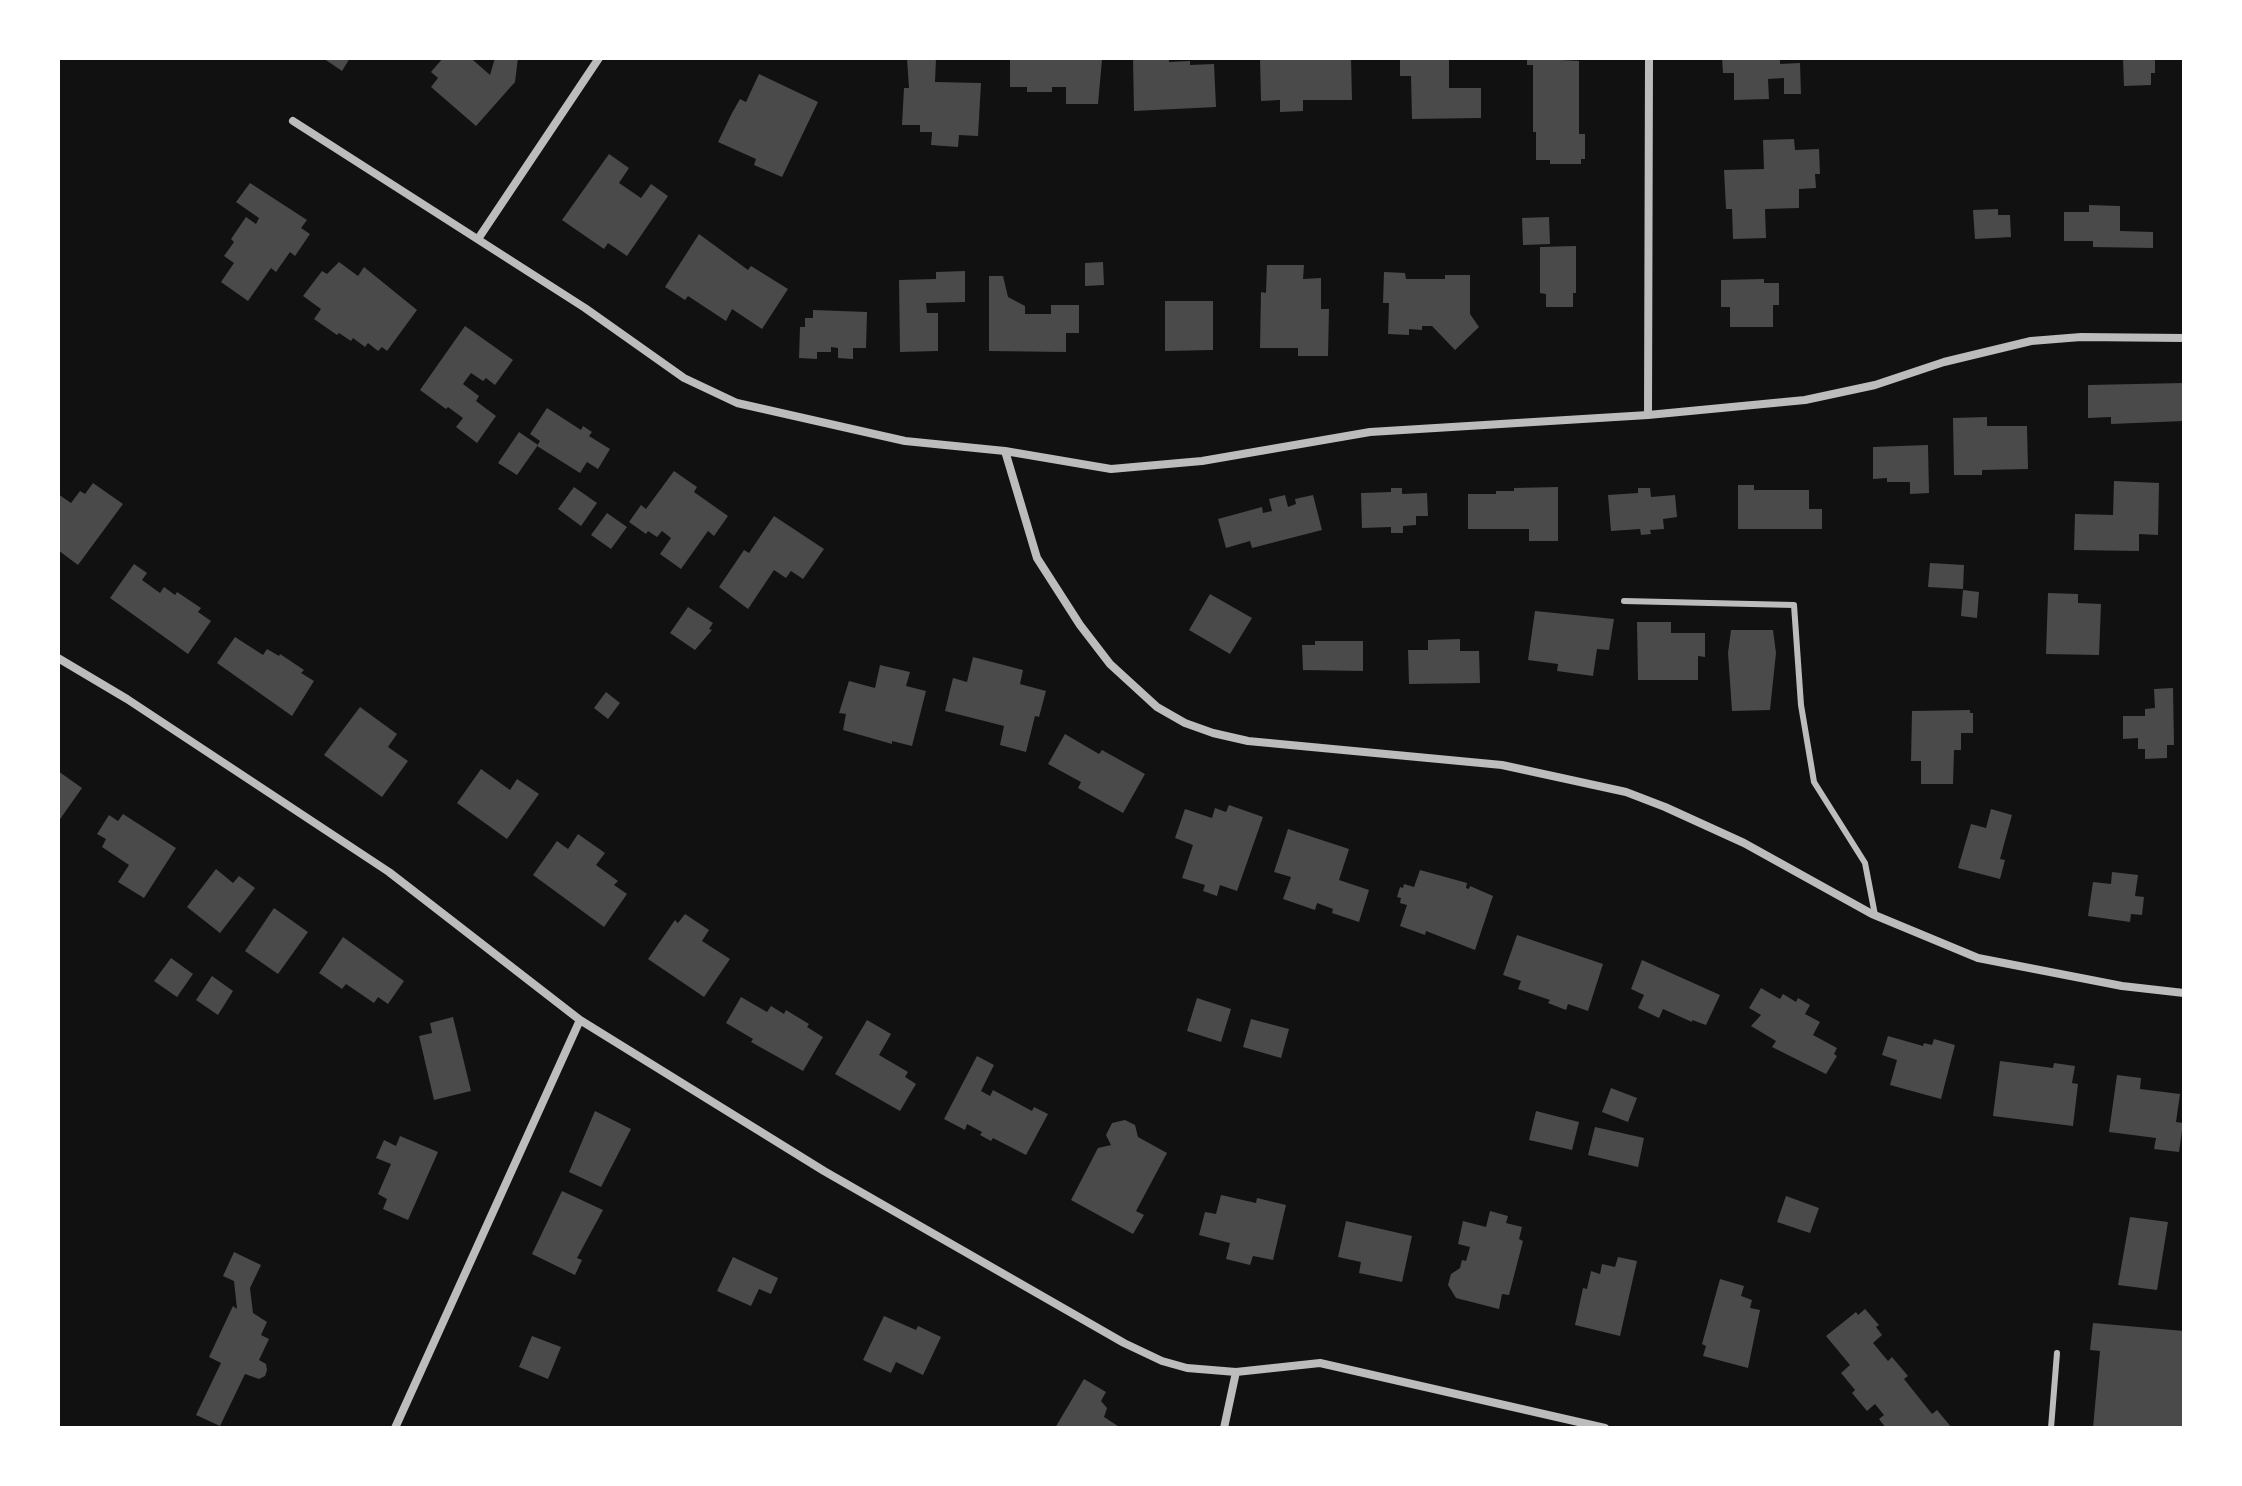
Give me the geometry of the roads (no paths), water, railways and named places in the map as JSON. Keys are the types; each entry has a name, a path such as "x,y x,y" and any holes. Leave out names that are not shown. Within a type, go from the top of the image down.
{"street":[{"path":"478,239 599,58"},
{"path":"1648,415 1649,58"},
{"path":"293,121 585,308 684,378 737,403 905,441 1005,451 1111,469 1202,461 1370,432 1648,415 1820,397 1875,385 1944,362 2031,341 2081,337 2184,338"},
{"path":"1005,451 1037,558 1080,625 1110,664 1157,707 1185,723 1248,741 1502,765 1626,792 1744,843 1875,915 1978,958 2122,986 2184,993"},
{"path":"58,658 127,699 389,872 580,1020 824,1171 1124,1343 1162,1361 1187,1368 1236,1372 1320,1363 1605,1428"},
{"path":"395,1428 580,1020"},
{"path":"1224,1428 1236,1372"}],"lane":[{"path":"1624,601 1794,605 1801,705 1814,782 1865,863 1875,915"},
{"path":"2051,1428 2057,1353"}]}
